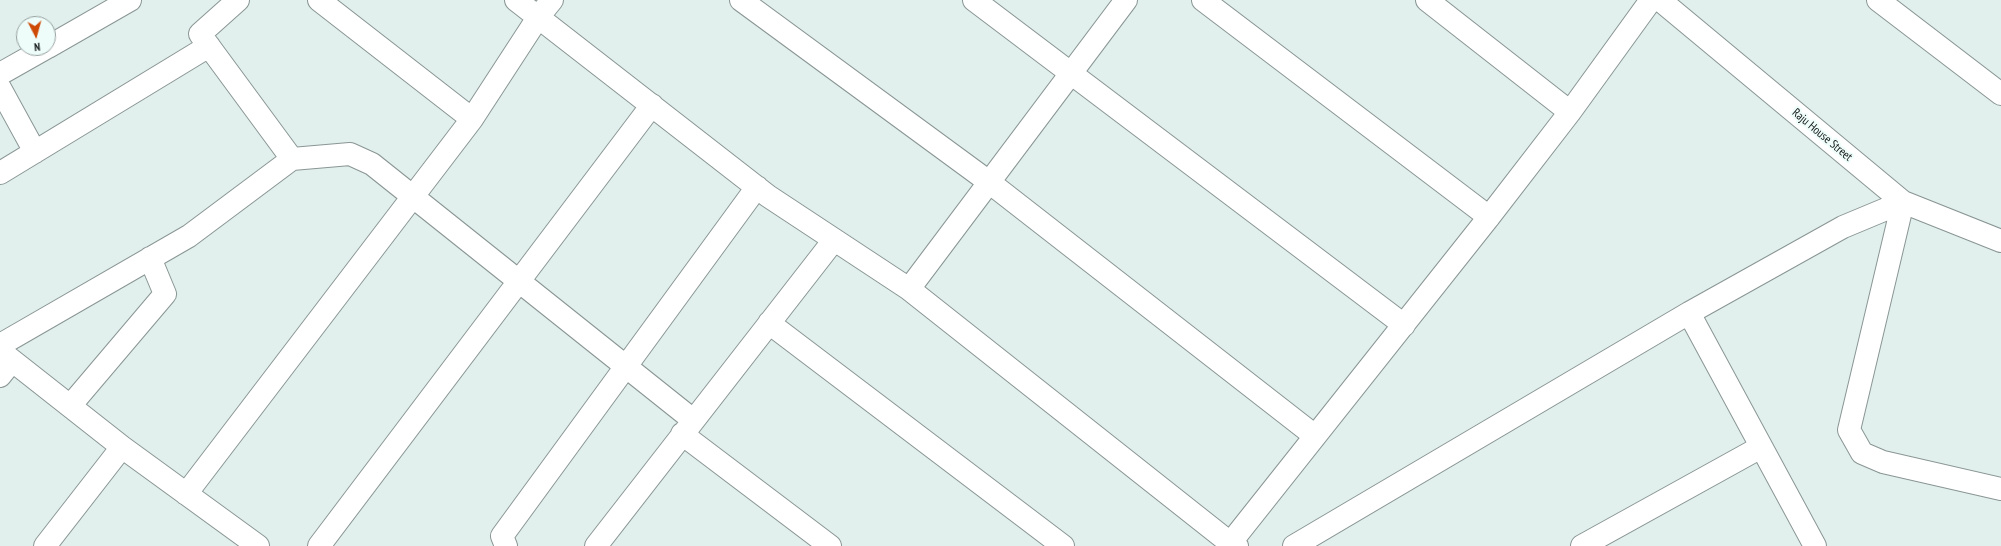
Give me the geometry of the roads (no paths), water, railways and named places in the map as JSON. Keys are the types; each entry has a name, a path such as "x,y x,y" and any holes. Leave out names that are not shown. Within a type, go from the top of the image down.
{"street":[{"path":"56,43 130,0"},
{"path":"238,0 200,34 292,159"},
{"path":"319,0 472,119"},
{"path":"516,0 545,8 652,105 757,187 909,289 1231,545 1570,112 1651,0"},
{"path":"741,0 990,182 1315,436"},
{"path":"974,0 1404,325"},
{"path":"909,289 1126,0"},
{"path":"1202,0 1489,217"},
{"path":"1427,0 1570,112"},
{"name":"Raju House Street","path":"1660,0 1902,202 2001,241"},
{"path":"1878,0 2001,94"},
{"path":"186,494 472,119 545,8"},
{"path":"0,173 209,46"},
{"path":"0,74 33,56"},
{"path":"0,88 35,152"},
{"path":"319,546 520,282 652,105"},
{"path":"258,546 3,358 150,258 189,236 292,159 350,154 372,164 626,367 688,427 830,546"},
{"path":"506,546 502,536 757,187"},
{"path":"1294,546 1689,313 1843,227 1902,202"},
{"path":"1902,202 1849,430 1862,453 1883,462 2001,489"},
{"path":"596,546 834,240"},
{"path":"70,406 165,294 150,258"},
{"path":"1689,313 1815,546"},
{"path":"769,323 1063,546"},
{"path":"45,546 122,447"},
{"path":"1582,546 1761,447"}]}
